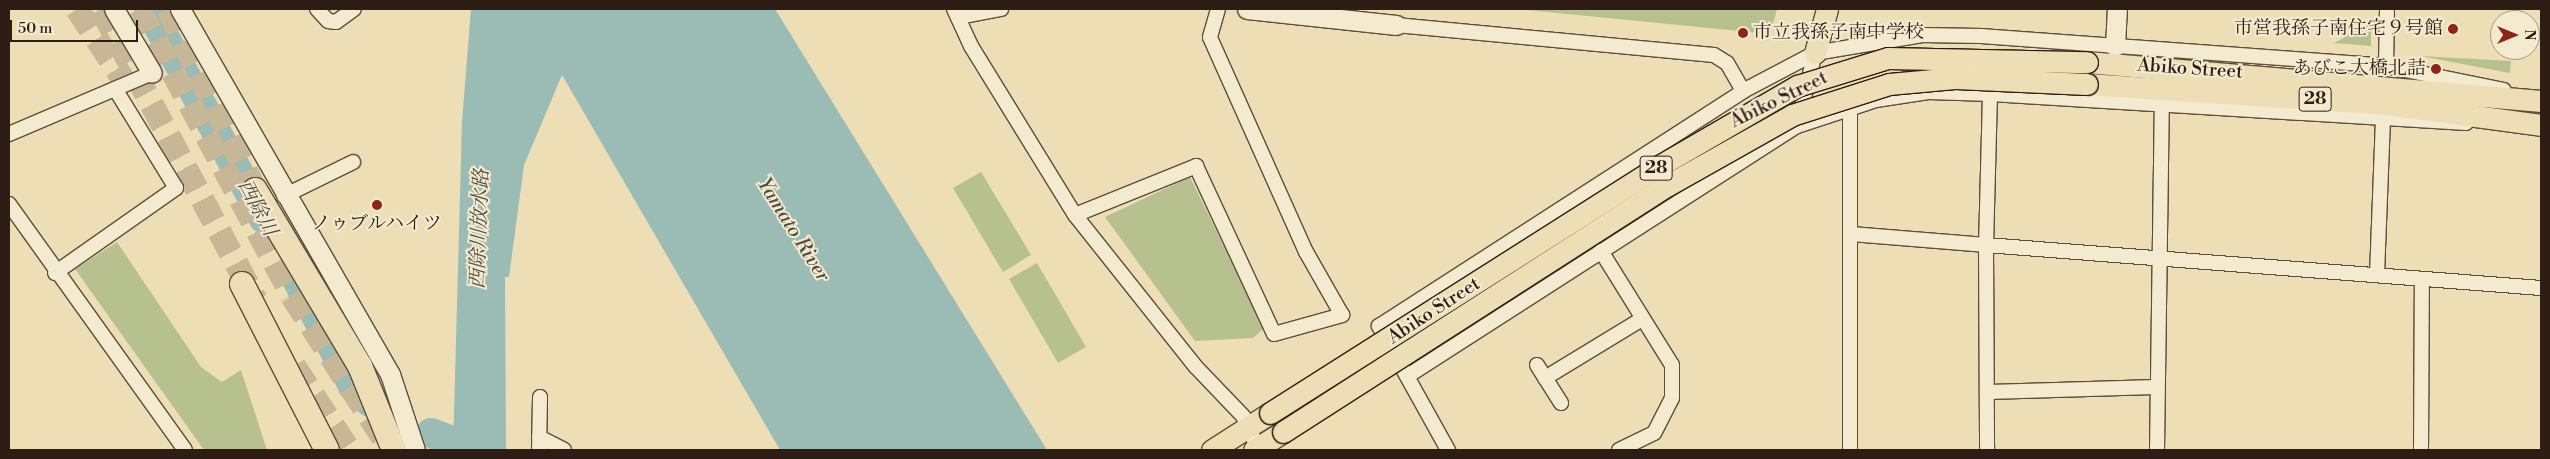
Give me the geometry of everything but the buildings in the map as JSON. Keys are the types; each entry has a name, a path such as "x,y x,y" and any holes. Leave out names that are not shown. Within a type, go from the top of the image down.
{"highway":[{"path":"255,190 360,366 394,450"},
{"path":"242,284 327,450"}],"main road":[{"path":"1815,52 1827,9"},
{"name":"Abiko Street","path":"1241,432 1659,166 1798,86 1888,58 2087,62 2541,99"},
{"name":"Abiko Street","path":"1257,449 1668,185 1792,115 1889,84 1955,78 2087,84 2386,104 2541,126"},
{"name":"28","path":"1212,450 1241,432"}],"street":[{"path":"9,134 152,73 114,9"},
{"path":"180,9 284,196 390,374 415,450"},
{"path":"317,9 328,21 336,22 354,9"},
{"path":"1001,9 956,13 1075,214 1196,367 1241,432 1257,449"},
{"path":"1075,214 1196,166 1274,334 1342,315 1306,252 1210,37 1218,9"},
{"path":"1247,9 1714,55 1727,63 1743,91"},
{"path":"2115,46 2117,9"},
{"path":"2386,66 2387,9"},
{"path":"1922,36 1934,53 1935,72 1928,92"},
{"path":"1448,450 1409,375 1379,326 1743,91 1815,52 1922,36 2115,46 2386,66 2541,99"},
{"path":"1798,126 1815,52"},
{"path":"55,273 176,188 115,89"},
{"path":"1409,375 1798,126 1850,107 1928,92 1990,94 2383,121 2541,126"},
{"path":"1987,450 1986,245 1990,94"},
{"path":"2157,450 2162,105"},
{"path":"1850,107 1852,234 1850,450"},
{"path":"2377,275 2383,121"},
{"path":"1652,150 1647,166 1665,196 1685,197"},
{"path":"284,196 353,162"},
{"path":"9,204 55,273 185,450"},
{"path":"1852,234 2159,260 2541,288"},
{"path":"1601,251 1672,365 1672,398 1654,433 1619,450"},
{"path":"2421,450 2422,279"},
{"path":"1545,378 1642,319"},
{"path":"1537,365 1561,403"},
{"path":"1987,392 2157,387"},
{"path":"540,397 539,444 564,450"}],"green space":[{"name":"市立我孫子南中学校","path":"1517,9 1777,9 1770,34"},
{"path":"2371,23 2371,46 2334,43"},
{"path":"2420,56 2511,61 2510,73"},
{"path":"981,172 1031,255 1003,272 953,188"},
{"path":"1190,177 1264,328 1253,338 1195,341 1105,217"},
{"path":"117,242 201,367 222,382 241,370 267,450 204,450 75,269"},
{"path":"1037,263 1086,347 1058,363 1009,279"}],"water":[{"path":"471,9 775,9 1047,450 780,450 562,75 524,165 509,277 505,277 506,450 453,450 462,122"}],"waterway":[{"name":"西除川","path":"149,9 264,219"},
{"name":"西除川","path":"293,272 353,386 370,402"},
{"name":"西除川","path":"431,433 474,449"}],"tunnel":[{"path":"77,9 127,85"},
{"path":"101,9 256,300"},
{"path":"139,9 292,296 385,441"},
{"path":"168,9 255,190"},
{"path":"294,366 349,450"}],"place":[{"name":"市営我孫子南住宅９号館","path":"2453,29"},
{"name":"市立我孫子南中学校","path":"1743,33"},
{"name":"あびこ大橋北詰","path":"2436,69"},
{"name":"ノゥブルハイツ","path":"377,205"}],"water label":[{"name":"西除川放水路","path":"480,229"},
{"name":"Yamato River","path":"793,230"}]}
